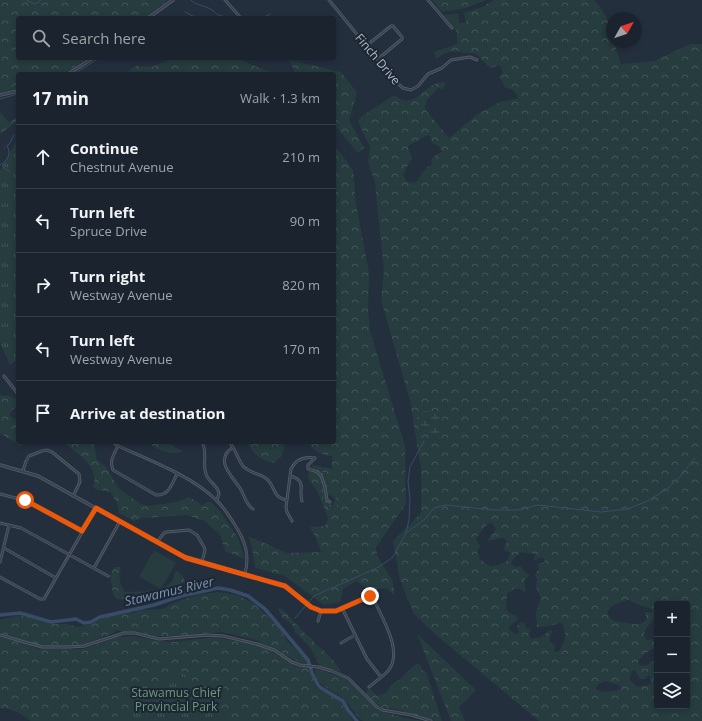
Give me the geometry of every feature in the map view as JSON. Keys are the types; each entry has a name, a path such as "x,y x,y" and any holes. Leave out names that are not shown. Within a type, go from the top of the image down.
{"street":[{"path":"151,16 173,0"},
{"path":"225,0 239,16"},
{"name":"Finch Drive","path":"329,0 366,46 403,88 409,90 418,86 428,74 442,68 451,60 470,57 477,60"},
{"path":"428,0 452,28"},
{"path":"366,46 393,26 402,39 378,59"},
{"path":"71,72 90,60"},
{"path":"0,95 16,91"},
{"path":"4,376 16,391"},
{"path":"116,444 177,474 216,500 239,531 245,543 248,554 245,574"},
{"path":"203,444 205,450 206,474 209,480 219,490 219,496 216,500"},
{"path":"231,444 245,468 249,472 264,478 269,482 276,495 281,499 286,500"},
{"path":"118,446 111,460 113,470 156,495 168,492 177,474"},
{"path":"233,447 225,455 225,466 247,503 253,509"},
{"path":"23,471 29,456 42,451 50,451 75,469 79,474 80,482 73,496"},
{"path":"292,521 287,512 286,500 293,464 300,459 311,457 315,458 308,465 308,469 320,474 327,492 327,500 330,502"},
{"path":"0,465 38,476 180,555 285,586 311,607 321,611 332,612 370,596 373,598 391,638 394,651 393,661 389,669 369,687"},
{"path":"290,476 296,478 302,486 302,501"},
{"path":"0,494 30,502 82,531"},
{"path":"0,577 43,599 96,508"},
{"path":"94,568 120,521"},
{"path":"0,523 21,528 108,576"},
{"path":"0,562 9,525"},
{"path":"157,542 164,533 175,530 189,530 197,535 204,547 205,550 202,562"},
{"path":"4,548 56,578"},
{"path":"342,608 367,659 381,677"},
{"path":"318,621 321,611"},
{"path":"0,635 42,647 84,646 124,633 135,633 159,639 216,635 257,644 274,650 292,662 332,671 348,678 370,701 382,710 411,715 431,721"},
{"path":"341,642 355,635"}],"green space":[{"path":"0,0 168,0 147,16 16,16 16,60 86,60 66,72 16,72 16,89 0,93"},
{"path":"432,0 486,0 466,8 442,12"},
{"path":"494,0 594,0 606,16 606,48 616,48 621,64 654,61 690,44 702,44 702,721 539,721 436,635 414,614 400,580 393,541 421,513 421,469 410,401 381,300 384,271 375,183 368,162 370,147 358,121 361,117 394,95 403,100 414,99 433,85 444,82 446,84 443,89 438,88 427,100 425,109 449,138 476,115 500,102 519,98 512,89 506,88 499,77 503,72 500,65 490,68 476,54 472,53 451,52 436,58 434,52 457,44 457,32 444,15 458,14 460,24 466,22 464,13 482,7","holes":["428,135 430,136 432,143 439,146 442,152 431,160 432,164 415,183 408,182 403,174 412,158 408,146","489,523 492,523 496,529 487,541 504,538 507,542 504,550 510,554 507,561 496,566 491,566 485,563 480,559 477,552 480,546 476,539","521,552 535,554 534,561 539,558 543,558 545,560 544,562 537,564 539,569 535,574 537,579 536,587 541,598 536,613 537,627 561,623 565,638 558,652 554,651 555,646 550,641 552,631 550,630 541,637 532,639 529,636 530,629 526,628 525,623 521,622 517,626 519,633 515,634 510,630 509,627 518,618 507,610 507,594 515,588 521,589 524,592 526,590 524,583 525,579 530,576 520,566 516,567 511,564 513,559","629,600 653,609 652,613 645,612 647,619 638,624 630,624 610,618 608,615 609,609 615,604","635,670 640,679 645,679 648,675 650,676 651,682 649,685 638,687 630,680 632,671","605,681 619,685 621,688 616,691 607,692 596,689 597,685"]},
{"path":"168,60 243,60 272,72 128,72 136,66 152,67"},
{"path":"289,60 341,72 357,93 349,120 364,148 358,153 336,126 336,72 295,72"},
{"path":"0,112 9,123 16,118 16,122 0,134"},
{"path":"16,142 16,360 10,365 0,342 0,171"},
{"path":"336,148 353,170 356,204 369,273 368,310 370,331 405,446 406,504 376,547 377,555 393,582 395,596 387,588 371,588 356,581 343,589 340,602 324,605 285,576 255,568 252,547 248,536 287,553 321,552 310,527 325,526 328,518 318,493 308,478 309,472 317,474 320,479 323,492 322,501 336,511 339,504 334,495 330,492 322,471 311,467 313,465 332,469 332,456 315,451 310,445 336,444"},
{"path":"0,394 3,396 8,395 16,399 16,407 12,410 9,416 16,420 16,443 0,433"},
{"path":"428,411 439,415 441,425 438,439 425,433 417,419 419,412"},
{"path":"65,444 95,445 96,459 107,468 119,489 141,504 149,506 176,502 189,497 202,505 210,501 220,511 238,538 245,559 225,551 220,535 205,521 186,515 144,517 134,521 119,513 117,503 110,492 95,489 93,486 93,472 77,452"},
{"path":"153,444 168,444 183,451 171,453 152,446"},
{"path":"248,444 285,444 281,457 273,463 257,456"},
{"path":"311,467 322,471 324,474 330,492 334,495 339,504 336,511 322,501 322,495 314,473 309,472 318,473 320,475 326,494 326,501 332,505 335,502 333,496 328,495 321,474 317,470 310,469"},
{"path":"154,550 176,563 161,589 139,577"},
{"path":"114,567 121,567 120,580 121,586 125,592 151,591 163,588 173,580 176,571 183,576 185,582 160,592 135,599 116,599 113,593 110,577"},
{"path":"219,592 237,595 255,604 282,631 287,641 307,660 307,664 301,663 256,640 222,632 179,636 155,636 136,631 123,632 117,630 114,633 85,644 68,646 42,646 0,633 0,620 20,615 50,624 67,624 77,627 91,624 103,618 124,612 134,613 140,610 163,609 171,604 197,595"},
{"path":"280,608 313,639 315,644 335,663 341,672 320,666 310,647 295,632 292,624 283,618 278,609"},
{"path":"417,634 476,690 459,707 465,721 451,721"},
{"path":"133,636 159,641 175,642 213,637 257,645 272,651 298,667 308,667 316,687 342,703 353,721 31,721 17,712 0,708 0,637 24,643 39,649 84,649 117,637"},
{"path":"416,664 419,664 422,670 426,672 442,721 435,721 395,709 383,708 367,696 366,693 368,689 371,689 377,696 387,692 391,685 404,676"},
{"name":"Stawamus Chief Provincial Park","path":"179,668 223,721 58,721 122,716"},
{"path":"315,669 344,677 379,710 404,718 423,721 363,721 344,699 321,684 316,675"}],"waterway":[{"path":"26,0 35,4 41,0"},
{"path":"191,0 209,8 221,16"},
{"path":"185,12 193,16"},
{"path":"266,16 270,14"},
{"path":"77,72 96,60"},
{"path":"0,99 16,95"},
{"path":"0,165 8,157 9,152 7,146 14,135"},
{"path":"3,164 3,167 10,172"},
{"path":"295,618 314,596 379,567 393,557 406,533 409,520 410,499 408,482 410,467 424,441"},
{"path":"406,533 425,519 434,508 446,505 494,510 517,510 538,505 601,512 628,509 645,502 666,490 679,478 695,458"},
{"name":"Stawamus River","path":"0,615 20,613 51,622 76,619 84,623 91,622 100,617 154,605 181,596 218,588 230,590 248,596 265,609 308,660 318,685 343,701 357,721"}],"route":[{"path":"25,500 82,531 96,508 186,558 285,586 291,589 311,607 321,611 336,611 366,596 370,596"}]}
